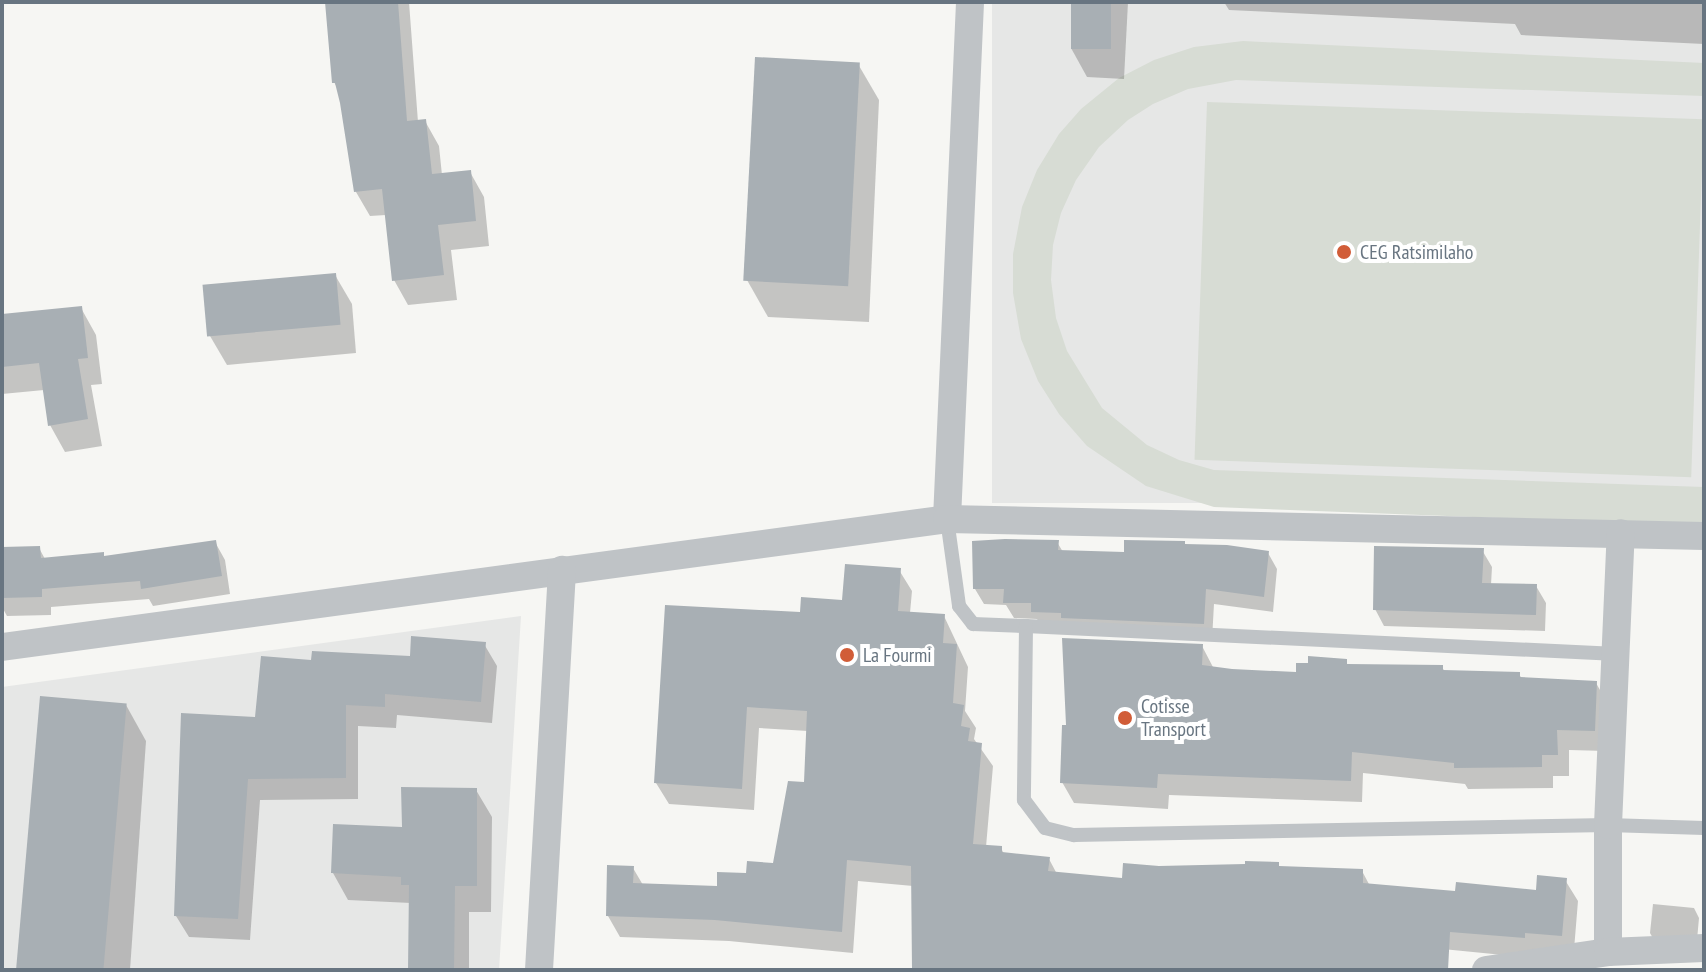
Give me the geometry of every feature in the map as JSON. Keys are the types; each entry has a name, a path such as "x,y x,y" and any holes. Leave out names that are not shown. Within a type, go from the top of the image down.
{"street":[{"path":"947,519 970,2"},
{"path":"2,647 947,519 1704,536"},
{"path":"1608,952 1608,825 1621,533"},
{"path":"539,970 562,570"},
{"path":"1486,970 1608,952 1704,948"}],"lane":[{"path":"947,519 959,606 973,624 1617,654"},
{"path":"1026,626 1024,800 1045,828 1074,835 1608,825 1704,828"}],"shaded area":[{"name":"CEG Ratsimilaho","path":"992,2 1704,2 1704,503 992,503"},
{"path":"1243,41 1704,63 1704,96 1236,80 1188,89 1153,104 1128,120 1099,147 1076,180 1061,213 1053,245 1051,280 1056,318 1067,351 1102,408 1147,445 1179,460 1214,470 1704,487 1704,526 1214,507 1146,486 1087,446 1059,414 1038,381 1021,339 1013,293 1013,254 1022,207 1037,170 1059,134 1081,109 1119,78 1154,60 1194,47"},
{"path":"1207,102 1704,119 1691,477 1195,460"},
{"path":"521,616 499,970 2,970 2,687"}],"building":[{"path":"325,2 398,2 407,121 426,119 432,174 471,170 476,221 438,225 444,275 392,281 382,189 354,192 340,103 335,83 332,83"},
{"path":"1071,2 1111,2 1111,49 1071,49"},
{"path":"755,57 860,62 848,286 743,281"},
{"path":"336,273 341,325 207,336 203,285"},
{"path":"82,306 88,358 78,359 88,419 48,426 39,363 2,367 2,314"},
{"path":"216,540 222,576 141,589 140,581 42,589 42,597 2,598 2,547 40,546 41,558 104,552 104,556"},
{"path":"1059,540 1058,550 1124,552 1124,540 1185,541 1185,544 1227,545 1269,551 1264,597 1206,589 1204,624 1061,618 1061,613 1031,612 1031,603 1003,603 1004,589 973,589 972,541"},
{"path":"1374,546 1484,548 1482,583 1537,584 1536,615 1373,610"},
{"path":"845,564 901,568 898,611 945,614 943,643 957,644 953,703 964,705 961,726 970,728 968,741 982,743 973,844 1002,846 1002,852 1050,857 1048,871 1122,878 1123,863 1159,866 1245,864 1245,861 1279,862 1279,866 1363,869 1363,883 1455,891 1456,882 1536,890 1537,875 1567,878 1562,936 1525,933 1525,938 1450,932 1448,970 912,970 911,866 847,860 842,932 715,920 606,916 607,865 634,866 633,883 717,886 717,872 746,873 747,861 773,863 788,781 804,782 807,711 747,707 742,789 654,783 665,605 800,612 801,597 842,600"},
{"path":"411,636 486,642 481,702 385,694 385,707 346,705 346,778 248,779 238,919 174,916 181,713 255,717 261,656 311,660 312,651 410,656"},
{"path":"1062,638 1203,644 1202,665 1232,669 1296,672 1296,663 1308,663 1308,656 1347,659 1347,664 1443,665 1443,670 1520,672 1520,677 1597,681 1595,731 1557,730 1558,755 1542,755 1542,767 1454,768 1454,763 1352,752 1351,781 1158,774 1157,788 1060,783 1062,725 1066,725"},
{"path":"40,696 127,704 103,970 16,970"},
{"path":"401,787 477,788 477,886 455,886 454,970 408,970 409,885 401,885 401,877 331,873 333,824 402,827"}],"place":[{"name":"CEG Ratsimilaho","path":"1344,252"},
{"name":"La Fourmi","path":"847,655"},
{"name":"Cotisse Transport","path":"1125,718"}]}
